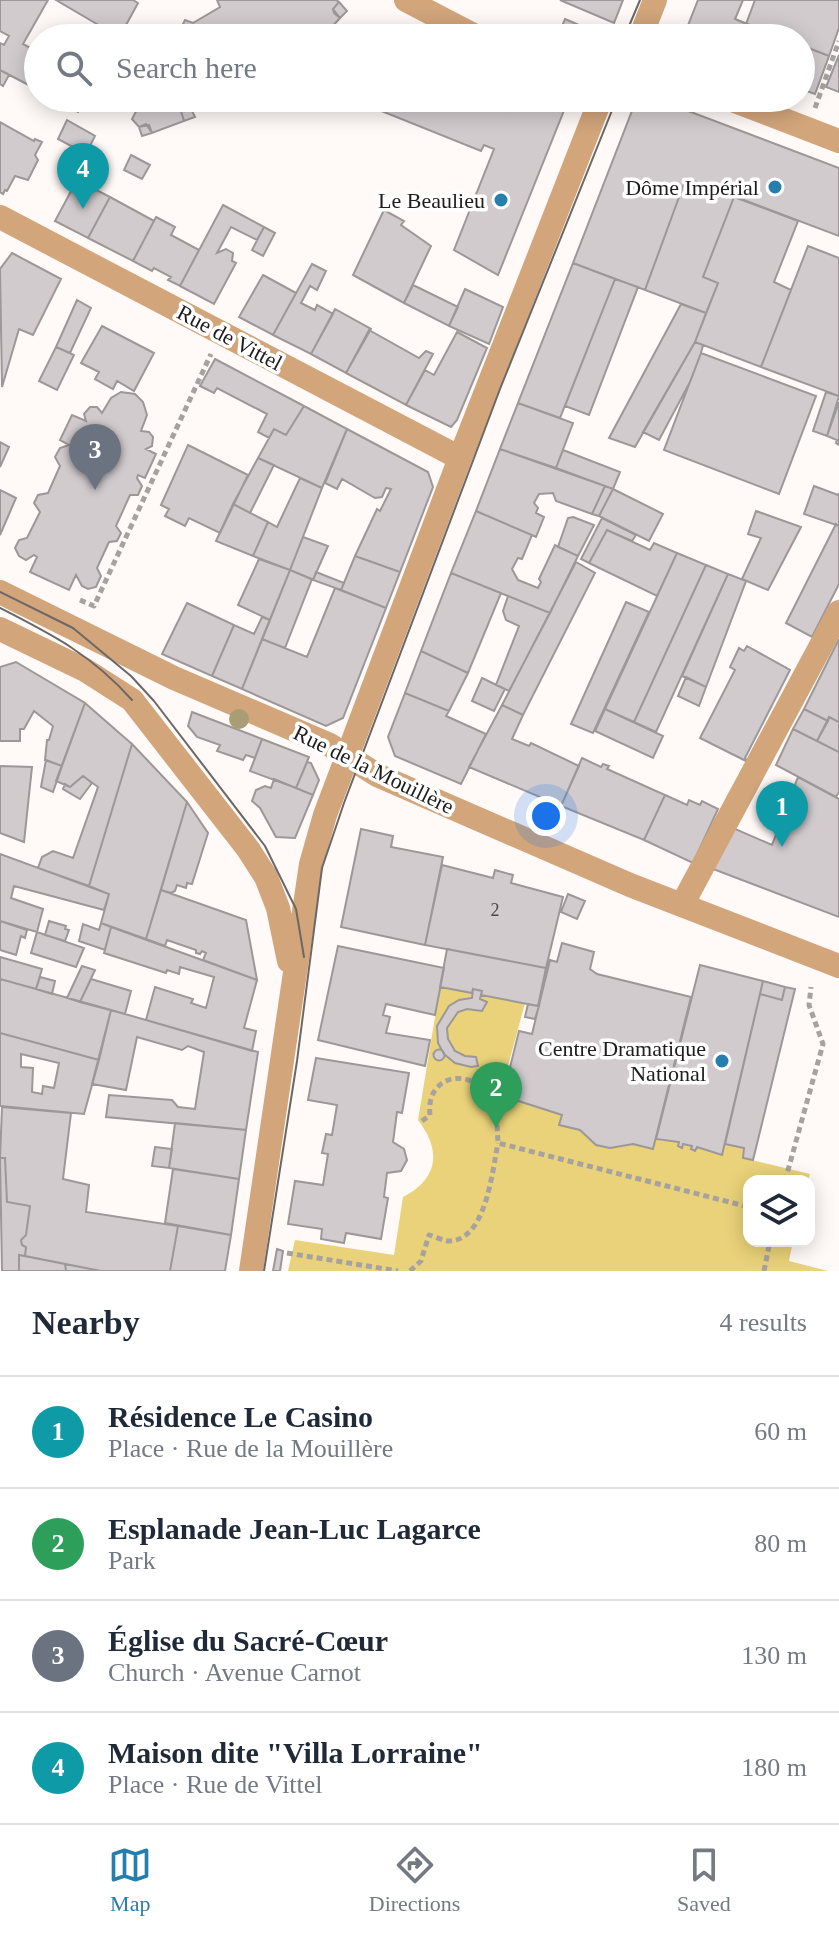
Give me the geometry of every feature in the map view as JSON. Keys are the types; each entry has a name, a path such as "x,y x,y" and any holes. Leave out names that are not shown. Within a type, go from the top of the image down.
{"street":[{"path":"406,0 452,24"},
{"path":"646,24 655,0"},
{"path":"251,1271 311,864 325,815 596,112"},
{"path":"764,112 839,141"},
{"name":"Rue de Vittel","path":"0,217 460,458"},
{"name":"Rue de la Mouillère","path":"0,592 156,669 330,745 377,775 682,905 839,966"},
{"path":"682,905 839,612"},
{"path":"0,629 85,670 132,700 248,849 266,877 278,908 293,983"}],"path":[{"path":"815,109 839,41"},
{"path":"808,129 814,112"},
{"path":"72,596 94,606 210,357"},
{"path":"787,1175 823,1044 809,1005 811,987"},
{"path":"410,1271 421,1261 429,1235 447,1241 473,1231 482,1213 498,1143 493,1102 478,1084 465,1078 452,1079 437,1086 429,1102 430,1115 422,1121"},
{"path":"498,1143 743,1205"},
{"path":"764,1271 769,1247"},
{"path":"287,1253 398,1271"},
{"path":"333,1271 335,1261"}],"shaded area":[{"path":"440,987 472,993 473,989 525,1003 503,1096 562,1115 559,1125 580,1130 596,1145 610,1148 633,1144 653,1149 656,1139 663,1141 664,1138 679,1142 678,1146 682,1148 683,1144 692,1146 691,1149 695,1151 697,1147 721,1155 725,1144 744,1148 743,1158 810,1174 743,1175 743,1247 792,1247 789,1261 828,1271 288,1271 295,1240 394,1255 403,1197 423,1182 433,1163 431,1143 418,1120"}],"building":[{"path":"0,0 48,0 34,24 24,24 24,83 0,70 0,43 4,45 9,36 0,31"},
{"path":"56,0 133,0 138,3 127,24 97,24"},
{"path":"217,0 336,0 339,2 333,9 340,18 335,24 183,24 185,20 193,23 220,7"},
{"path":"560,0 623,0 614,23"},
{"path":"698,0 743,0 735,19 748,24 689,24"},
{"path":"743,0 839,0 839,28 829,56 815,50 815,24 748,24 735,19"},
{"path":"743,0 755,0 746,24 735,19"},
{"path":"339,2 347,11 340,18 333,9"},
{"path":"815,50 829,56 815,94"},
{"path":"839,55 839,92 826,87"},
{"path":"0,70 9,75 3,86 0,84"},
{"path":"136,112 181,112 184,121 152,133 149,125 139,127 132,119"},
{"path":"181,112 192,112 195,117 184,121"},
{"name":"Le Beaulieu","path":"384,112 563,112 498,275 454,250 494,149 484,145 481,151"},
{"name":"Dôme Impérial","path":"632,112 691,112 839,168 839,236 686,178 645,290 573,263"},
{"path":"67,120 95,136 86,154 58,139"},
{"path":"0,122 34,141 42,142 35,155 38,160 28,180 15,176 3,194 0,192"},
{"path":"146,124 152,133 142,136 139,127"},
{"path":"131,155 150,165 142,179 124,170"},
{"path":"686,178 734,197 703,277 718,283 706,313 645,290"},
{"path":"77,180 110,197 88,238 55,221"},
{"path":"110,197 154,221 133,261 88,238"},
{"path":"734,197 798,221 774,282 791,290 761,367 695,342 718,283 703,277"},
{"path":"223,205 264,227 257,240 231,227 217,253 226,249 233,253 232,261 236,263 214,304 180,286"},
{"path":"384,210 404,221 401,225 431,246 404,303 353,275"},
{"path":"156,217 175,227 171,235 199,250 180,286 168,280 171,277 133,261"},
{"path":"264,227 275,233 263,256 252,250"},
{"path":"808,246 839,258 839,396 761,367"},
{"path":"12,253 61,279 33,335 19,329 2,387 0,269"},
{"path":"573,263 615,279 560,418 518,403"},
{"path":"312,264 326,271 317,290 310,286 301,303 315,310 317,305 333,314 311,354 273,335"},
{"path":"263,275 296,293 273,335 239,317"},
{"path":"615,279 638,287 589,415 565,406"},
{"path":"413,285 458,307 449,326 404,303"},
{"path":"465,289 503,307 489,344 449,326"},
{"path":"77,300 91,308 70,353 56,347"},
{"path":"681,304 706,313 695,342 635,447 609,438"},
{"path":"335,309 371,329 346,373 311,354"},
{"path":"102,326 154,353 134,391 117,381 113,389 95,379 99,372 81,363"},
{"path":"369,330 419,358 426,351 433,354 406,405 346,373"},
{"path":"457,332 487,348 457,420 451,427 406,405 425,370 434,375"},
{"path":"695,342 703,345 701,353 690,382 659,440 643,432"},
{"path":"56,347 74,355 57,390 39,381"},
{"path":"701,353 816,396 779,494 664,450"},
{"path":"215,359 304,406 286,435 274,429 269,438 258,432 267,414 217,388 214,393 200,386"},
{"path":"121,392 135,394 143,402 147,415 141,431 149,432 153,437 152,446 146,449 156,454 145,478 138,475 142,486 138,495 130,495 116,526 121,533 117,541 109,542 97,568 101,576 96,587 88,589 82,586 76,575 69,590 30,572 37,557 34,555 26,560 19,556 15,548 19,540 27,538 40,512 34,503 38,495 48,493 60,466 55,457 60,448 69,445 60,440 72,415 86,421 84,414 90,407 97,407 102,413 111,398"},
{"path":"826,392 839,396 827,436 813,431"},
{"path":"839,402 839,445 837,440 827,436"},
{"path":"518,403 573,423 556,468 500,449"},
{"path":"304,406 347,429 322,488 258,458 274,429 286,435"},
{"path":"347,429 428,472 433,487 400,572 355,556 377,509 380,511 391,489 386,488 382,497 375,498 342,479 337,489 325,483"},
{"path":"0,442 9,447 0,467"},
{"path":"188,445 248,475 220,533 189,518 185,526 165,516 169,509 161,505"},
{"path":"500,449 605,486 592,514 556,501 553,493 539,494 534,503 538,508 536,513 544,517 536,537 476,511"},
{"path":"563,450 620,472 613,489 556,468"},
{"path":"258,458 274,465 250,513 233,504"},
{"path":"300,478 322,488 290,570 253,556 268,522 277,527"},
{"path":"605,486 613,489 599,516 592,514"},
{"path":"814,486 839,493 839,526 804,514"},
{"path":"613,489 663,514 649,541 599,516"},
{"path":"0,490 16,498 0,535"},
{"path":"233,504 268,522 253,556 216,541"},
{"path":"476,511 532,535 522,559 518,558 512,569 518,580 538,588 555,545 578,556 550,613 451,573"},
{"path":"756,511 801,527 768,590 742,579 761,538 748,534"},
{"path":"568,518 594,525 578,556 558,547"},
{"path":"602,518 636,535 632,541 607,530 589,563 581,559"},
{"path":"836,524 839,526 839,584 812,637 786,623"},
{"path":"607,530 650,550 654,543 677,553 657,596 589,563"},
{"path":"303,537 328,546 313,580 290,570"},
{"path":"677,553 706,565 634,722 605,709"},
{"path":"355,556 400,572 386,608 341,590"},
{"path":"259,559 290,570 270,620 238,605"},
{"path":"576,562 595,573 523,715 502,705"},
{"path":"706,565 728,574 656,732 634,722"},
{"path":"290,570 312,579 285,648 262,639"},
{"path":"316,572 344,583 341,590 313,580"},
{"path":"451,573 501,593 468,673 421,651"},
{"path":"728,574 746,581 706,687 682,676"},
{"path":"335,588 386,608 343,718 326,726 242,689 262,639 307,657"},
{"path":"508,596 550,613 509,691 496,685 519,626 506,620 503,611"},
{"path":"626,602 649,612 593,733 571,724"},
{"path":"187,603 234,625 212,676 162,654"},
{"path":"262,617 270,620 242,689 212,676 234,625 254,634"},
{"path":"839,639 839,722 829,717 828,721 804,709"},
{"path":"747,646 790,670 745,758 748,762 700,738 735,670 730,667 739,648 744,651"},
{"path":"421,651 468,673 449,711 405,693"},
{"path":"16,662 85,703 62,766 45,760 47,740 53,726 34,711 24,729 20,729 20,741 0,741 0,667"},
{"path":"686,677 706,687 699,706 678,696"},
{"path":"482,678 505,689 494,711 472,701"},
{"path":"405,693 449,711 446,716 486,734 461,784 395,756 388,737"},
{"path":"85,703 132,744 89,886 38,868 42,857 53,851 73,858 98,787 83,776 70,787 56,781"},
{"path":"502,705 523,715 512,739 529,746 531,743 579,766 561,806 469,767"},
{"path":"605,709 663,736 653,758 595,731"},
{"path":"804,709 828,721 817,741 793,729"},
{"path":"192,712 262,739 255,758 246,755 243,760 217,751 220,745 197,737 188,726"},
{"path":"829,717 839,722 839,752 817,741"},
{"path":"793,729 839,752 839,792 836,797 776,765"},
{"path":"262,739 309,757 296,788 250,771"},
{"path":"132,744 187,802 146,939 101,923 109,894 89,886"},
{"path":"582,758 601,767 603,764 609,766 607,769 665,795 644,840 561,806"},
{"path":"46,760 62,766 53,792 41,787"},
{"path":"307,762 311,763 319,780 313,795 296,788"},
{"path":"0,766 32,767 24,842 0,833"},
{"path":"83,776 92,783 80,799 63,789 65,784 70,787"},
{"path":"798,777 839,799 839,917 713,869 733,828 772,845"},
{"path":"274,779 313,795 295,838 276,837 260,808 252,801 256,790 265,786 271,788"},
{"path":"665,795 687,805 689,800 700,805 702,801 718,809 693,863 644,840"},
{"path":"187,802 208,833 192,884 187,883 186,888 177,885 171,893 161,890"},
{"path":"361,829 393,836 391,847 443,857 425,945 341,927"},
{"path":"0,854 109,894 104,910 14,886 11,898 43,909 37,932 0,921"},
{"path":"442,865 493,878 495,870 513,875 511,883 563,897 546,968 425,945"},
{"path":"161,890 246,920 257,980 203,960 206,953 202,951 196,953 196,950 167,940 165,946 146,939"},
{"path":"568,894 585,901 577,919 561,912"},
{"path":"0,921 27,930 25,938 21,936 16,955 0,950"},
{"path":"49,921 66,926 65,929 69,930 65,941 45,935"},
{"path":"101,923 111,927 105,950 79,941 83,924 99,930"},
{"path":"111,927 257,980 244,1028 256,1031 252,1051 146,1020 155,987 193,999 191,1003 206,1008 214,977 180,967 179,974 167,970 166,973 104,953"},
{"path":"37,932 84,948 76,967 31,953"},
{"path":"562,943 594,952 590,969 597,974 691,997 653,1149 633,1144 610,1148 596,1145 580,1130 559,1125 562,1115 503,1096 519,1031 532,1034 550,960 557,962"},
{"path":"338,946 444,968 435,1015 386,1004 383,1015 390,1017 386,1033 430,1040 425,1066 318,1040"},
{"path":"447,949 546,968 538,1006 481,995 482,991 473,989 472,993 440,987"},
{"path":"0,957 42,969 36,989 0,979"},
{"path":"700,965 763,981 722,1155 697,1147 695,1151 691,1149 692,1146 683,1144 682,1148 678,1146 679,1142 656,1139"},
{"path":"82,966 95,970 80,1002 67,998"},
{"path":"40,977 55,981 52,994 36,989"},
{"path":"0,979 111,1010 99,1060 0,1033"},
{"path":"91,979 131,991 125,1014 80,1002"},
{"path":"763,981 785,987 782,1000 760,994"},
{"path":"785,987 795,989 753,1160 743,1158 744,1148 725,1144 760,994 782,1000"},
{"path":"473,989 482,991 480,999 487,1002 482,1011 467,1009 458,1012 447,1028 448,1039 455,1051 476,1057 478,1066 471,1067 455,1063 444,1054 438,1043 437,1026 449,1006 472,998"},
{"path":"528,1004 539,1006 535,1019 525,1017"},
{"path":"111,1010 258,1052 246,1130 106,1117 109,1095 172,1100 178,1107 195,1109 204,1052 188,1046 182,1050 137,1037 126,1090 92,1084"},
{"path":"0,1033 99,1060 84,1114 0,1106","holes":["21,1054 59,1063 54,1088 43,1086 42,1094 32,1092 33,1068 21,1067"]},
{"path":"439,1050 444,1055 439,1060 434,1055"},
{"path":"316,1058 409,1073 402,1113 397,1112 393,1142 404,1149 407,1160 401,1171 387,1173 384,1197 388,1198 381,1239 346,1233 344,1243 321,1239 322,1229 288,1224 295,1181 323,1185 328,1154 322,1153 326,1134 332,1135 337,1105 308,1100"},
{"path":"2,1107 71,1113 63,1179 89,1185 86,1212 178,1226 170,1271 101,1271 25,1256 26,1247 21,1240 26,1235 30,1206 7,1202 5,1158 0,1158"},
{"path":"175,1123 246,1130 239,1179 169,1168"},
{"path":"155,1147 172,1149 169,1168 152,1166"},
{"path":"0,1158 5,1158 7,1202 30,1206 26,1235 21,1240 26,1247 25,1256 19,1255 19,1271 2,1271"},
{"path":"173,1169 239,1179 231,1235 165,1223"},
{"path":"178,1226 231,1235 225,1271 170,1271"},
{"path":"277,1249 283,1251 280,1271 273,1271"},
{"path":"19,1255 65,1264 66,1271 19,1271"},
{"path":"65,1264 101,1271 66,1271"}],"tram line":[{"path":"630,24 640,0"},
{"path":"264,1271 297,1061 322,868 500,389 611,112"},
{"path":"0,592 73,628 131,676 154,701 265,846 296,909 304,957"},
{"path":"0,608 87,658 132,700"}],"place":[{"name":"Dôme Impérial","path":"775,187"},
{"name":"Le Beaulieu","path":"501,200"},
{"name":"Maison dite \"Villa Lorraine\"","path":"83,209"},
{"name":"Église du Sacré-Cœur","path":"95,490"},
{"name":"Résidence Le Casino","path":"782,847"},
{"name":"Centre Dramatique National","path":"722,1061"},
{"name":"Esplanade Jean-Luc Lagarce","path":"496,1128"}]}
